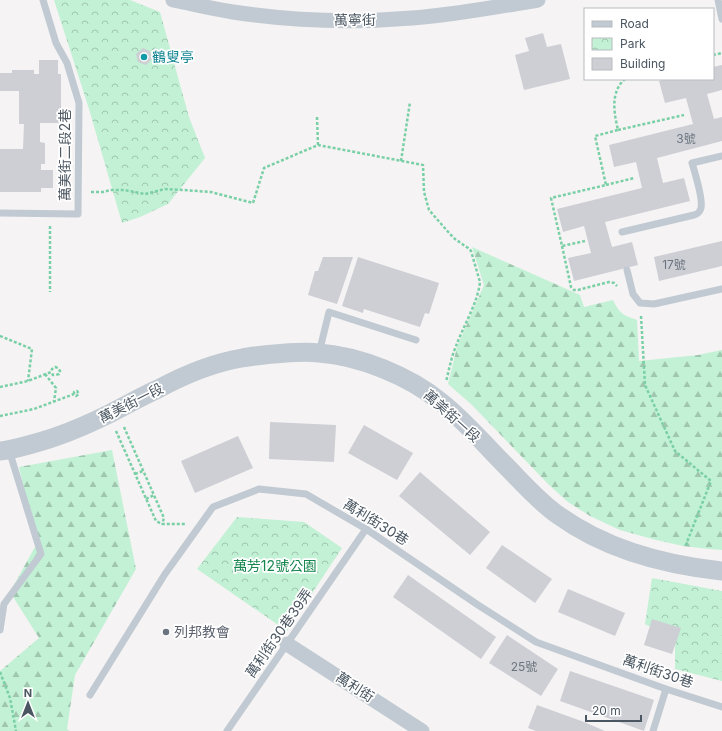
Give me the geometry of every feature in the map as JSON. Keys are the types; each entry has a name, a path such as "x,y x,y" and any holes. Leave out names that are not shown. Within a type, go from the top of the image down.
{"street":[{"name":"萬寧街","path":"174,0 232,12 272,17 324,20 412,18 453,14 529,1"},
{"name":"萬美街一段","path":"5,450 52,439 112,413 189,374 215,365 241,358 270,354 292,352 319,353 373,365 398,375 419,386 442,402 531,492 556,514 583,532 652,558 707,569 722,570"},
{"name":"萬利街","path":"287,644 422,731"}],"lane":[{"name":"萬美街二段2巷","path":"0,213 78,214 78,103 67,63 56,43 43,0"},
{"path":"718,0 722,19"},
{"path":"622,232 698,213 701,208 701,200 692,163 722,156"},
{"path":"627,270 633,294 640,303 654,304 722,289"},
{"path":"319,353 329,312 416,340"},
{"path":"0,630 4,604 40,554 5,450"},
{"name":"萬利街30巷","path":"90,695 165,574 213,507 259,489 306,494 366,529 478,605 536,642 666,689 722,707"},
{"name":"萬利街30巷39弄","path":"227,731 366,529"},
{"path":"653,731 666,689"}],"path":[{"path":"618,130 615,118 615,96 616,91 624,80"},
{"path":"401,161 410,102"},
{"path":"606,185 595,136 684,115"},
{"path":"317,117 318,144"},
{"path":"78,192 124,190 145,194 165,189 184,190 211,192 253,203 264,168 318,144 423,165 424,192 429,210 454,238 471,251 480,282 480,287 474,304 455,347 450,367"},
{"path":"633,294 621,297 618,286 609,282 578,290 574,290 571,287 551,198 634,178"},
{"path":"50,214 50,292"},
{"path":"562,246 585,241"},
{"path":"640,303 645,385 675,451 711,481 678,564"},
{"path":"0,336 32,350 28,381"},
{"path":"0,387 28,381 51,372"},
{"path":"46,374 56,388 54,402"},
{"path":"0,416 34,409 74,394"},
{"path":"112,413 123,427 154,495 164,518 162,524"},
{"path":"112,413 116,430 156,521 162,524 200,524"},
{"path":"135,474 143,471"},
{"path":"146,499 154,495"},
{"path":"0,672 10,698 16,731"}],"green space":[{"path":"54,0 130,0 160,12 189,117 205,158 168,204 140,217 122,223 89,109"},
{"path":"472,247 580,295 584,307 613,300 622,313 637,320 639,361 698,355 722,350 722,550 683,546 656,540 620,530 590,516 568,502 548,484 472,405 448,384 457,347 484,285"},
{"path":"112,450 136,569 75,675 67,729 70,731 0,731 0,671 39,638 10,592 36,545 19,467"},
{"name":"萬芳12號公園","path":"237,517 304,522 342,548 287,631 197,569"},
{"path":"652,578 722,591 722,681 675,669 675,639 645,624"}],"building":[{"path":"543,33 547,47 561,44 570,79 524,90 515,55 529,51 525,38"},
{"name":"鶴叟亭","path":"143,48 150,51 152,59 146,65 138,62 136,54"},
{"path":"39,60 58,60 58,74 61,74 61,123 40,123 40,142 45,143 45,164 41,164 41,170 53,170 53,188 41,188 41,192 0,192 0,149 23,149 24,124 19,124 19,91 0,91 0,73 12,73 12,70 34,70 34,74 39,74"},
{"path":"722,65 722,90 707,94 714,119 722,117 722,141 657,158 663,183 684,178 690,201 605,222 612,247 632,242 638,265 574,281 568,258 591,253 584,226 563,232 557,209 642,188 636,162 614,167 609,145 693,124 686,98 665,103 659,81 714,80 714,67"},
{"path":"722,241 722,266 659,281 654,257"},
{"path":"323,257 353,257 337,304 308,295 315,271 318,271"},
{"path":"358,257 439,283 429,314 425,313 420,327 364,309 363,313 342,306"},
{"path":"270,422 336,425 334,462 269,459"},
{"path":"364,425 413,453 397,480 348,453"},
{"path":"238,436 253,468 195,493 181,461"},
{"path":"420,472 490,532 470,555 399,496"},
{"path":"502,545 552,579 535,603 486,568"},
{"path":"408,575 496,637 481,659 393,597"},
{"path":"568,589 625,613 615,636 558,612"},
{"path":"652,619 681,628 672,654 644,645"},
{"path":"507,635 558,669 541,696 489,663"},
{"path":"570,671 654,700 644,731 560,701"},
{"path":"537,705 605,731 536,731 528,728"}],"place":[{"name":"鶴叟亭","path":"144,57"},
{"name":"列邦教會","path":"166,632"}]}
